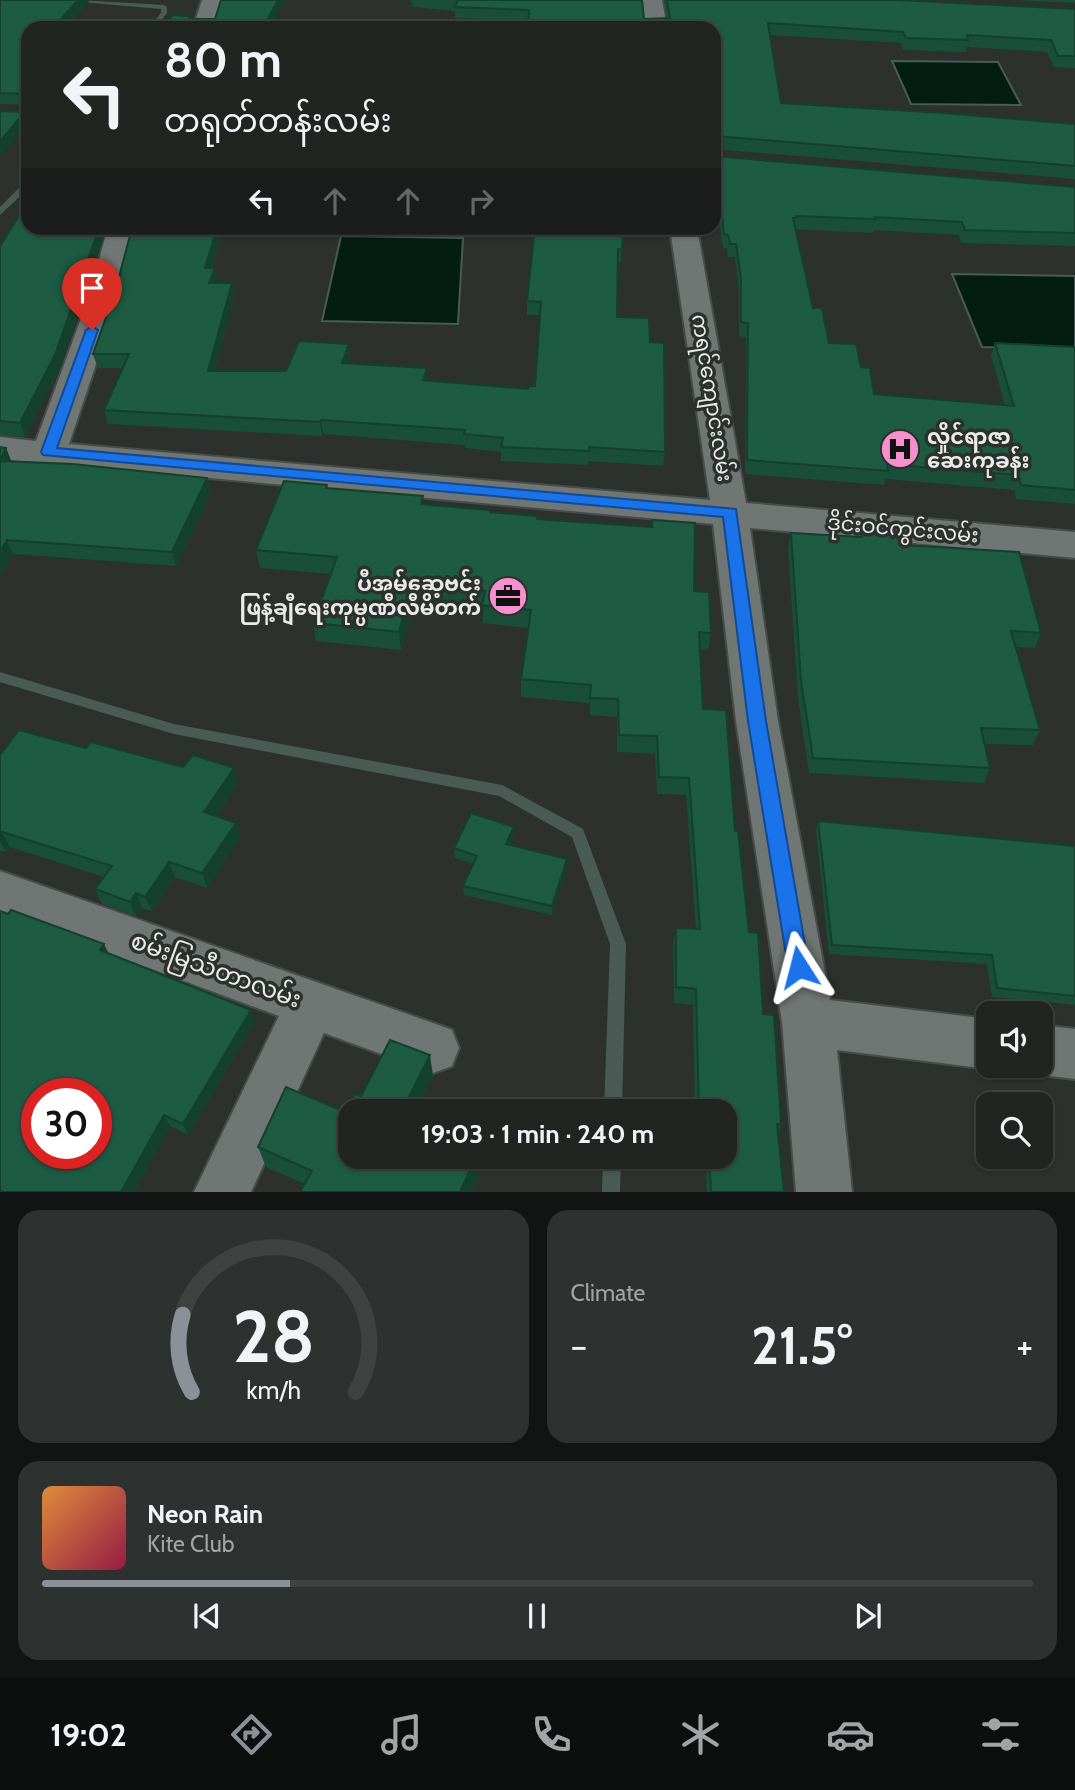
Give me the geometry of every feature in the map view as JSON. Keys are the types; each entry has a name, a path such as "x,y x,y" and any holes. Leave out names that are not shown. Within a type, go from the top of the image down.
{"street":[{"path":"206,21 212,0"},
{"path":"652,0 655,21"},
{"path":"48,452 101,305 120,235"},
{"name":"ကရင်ကျောင်းလမ်း","path":"685,235 730,513 757,721 808,1022 824,1192"},
{"name":"ဒိုင်းဝင်ကွင်းလမ်း","path":"0,448 1075,545"},
{"name":"စမ်းမြသီတာလမ်း","path":"0,892 433,1048"},
{"path":"222,1192 311,1004"},
{"path":"808,1022 976,1042"},
{"path":"1053,1051 1075,1054"}],"shaded area":[{"path":"892,61 998,62 1021,105 911,104"},
{"path":"341,236 463,238 458,324 322,321"},
{"path":"952,274 1075,276 1075,348 982,347"}],"building":[{"path":"0,0 78,0 59,21 21,21 21,94 0,93"},
{"path":"221,0 278,0 267,21 167,21 173,15 188,16 191,19 215,19"},
{"path":"458,0 642,0 644,19 670,18 667,0 898,0 1075,9 1075,56 1058,56 1051,40 967,35 968,40 906,38 903,32 768,23 781,103 1075,124 1075,166 721,136 721,21 528,21 529,10 455,7"},
{"path":"0,111 21,112 21,117 0,141"},
{"path":"721,157 1075,187 1075,233 965,230 962,222 875,217 876,219 793,218 813,308 822,308 829,343 856,344 861,367 870,368 874,394 1014,406 995,343 1075,347 1075,490 1021,485 1019,475 887,464 888,471 747,460 748,323 741,322 741,278 736,244 730,244 728,235 724,234"},
{"path":"21,213 21,235 97,235 55,355 20,423 0,421 0,246"},
{"path":"130,235 215,235 205,268 215,268 209,283 232,283 208,371 286,371 299,341 349,344 342,363 427,368 423,380 528,389 529,386 535,386 541,302 527,301 534,235 623,235 622,249 618,249 617,317 649,318 650,342 664,343 665,452 589,447 589,451 501,447 503,438 464,434 465,430 104,410 129,354 93,354 115,292"},
{"path":"0,447 6,448 0,461"},
{"path":"0,461 73,464 207,478 172,552 7,540 0,552"},
{"path":"284,481 327,485 326,488 423,496 421,504 537,516 537,519 652,527 652,520 695,523 694,591 709,592 711,633 699,632 703,709 726,710 735,831 738,831 749,932 758,933 763,1014 774,1015 781,1124 777,1124 784,1192 711,1192 710,1169 737,1169 737,1099 699,1099 696,989 676,987 676,928 700,929 689,778 659,777 657,736 619,735 618,699 590,698 591,685 521,679 531,610 482,605 485,591 412,585 399,632 313,623 337,557 256,550"},
{"path":"791,533 862,537 861,533 901,535 903,545 1019,552 1041,633 1011,631 1040,730 981,728 990,768 813,758 801,681"},
{"path":"19,730 86,748 91,742 183,767 193,755 234,768 204,812 236,823 202,873 169,862 145,897 136,893 130,902 95,889 112,866 2,832 0,835 0,755"},
{"path":"471,813 514,827 506,844 567,859 552,906 463,886 477,856 454,848"},
{"path":"818,821 1075,846 1075,996 997,988 992,955 832,945"},
{"path":"11,910 104,944 100,950 251,1010 183,1124 164,1115 121,1192 0,1190 0,911 8,914"},
{"path":"390,1040 430,1055 408,1099 352,1099 355,1094 361,1096"},
{"path":"286,1087 338,1109 338,1169 471,1169 460,1192 300,1192 312,1171 258,1147"}],"waterway":[{"path":"81,0 164,7 164,13 158,21"},
{"path":"0,212 21,191"},
{"path":"0,677 174,729 502,791 578,833 618,944 613,1099"},
{"path":"611,1192 612,1169"}],"place":[{"name":"လှိုင်ရာဇာ ဆေးကုခန်း","path":"900,449"},
{"name":"ပီအမ်ဆေ့ဗင်း ဖြန့်ချီရေးကုမ္ပဏီလီမိတက်","path":"508,596"}],"route":[{"path":"92,330 48,452 730,513 757,721 799,967"}]}
